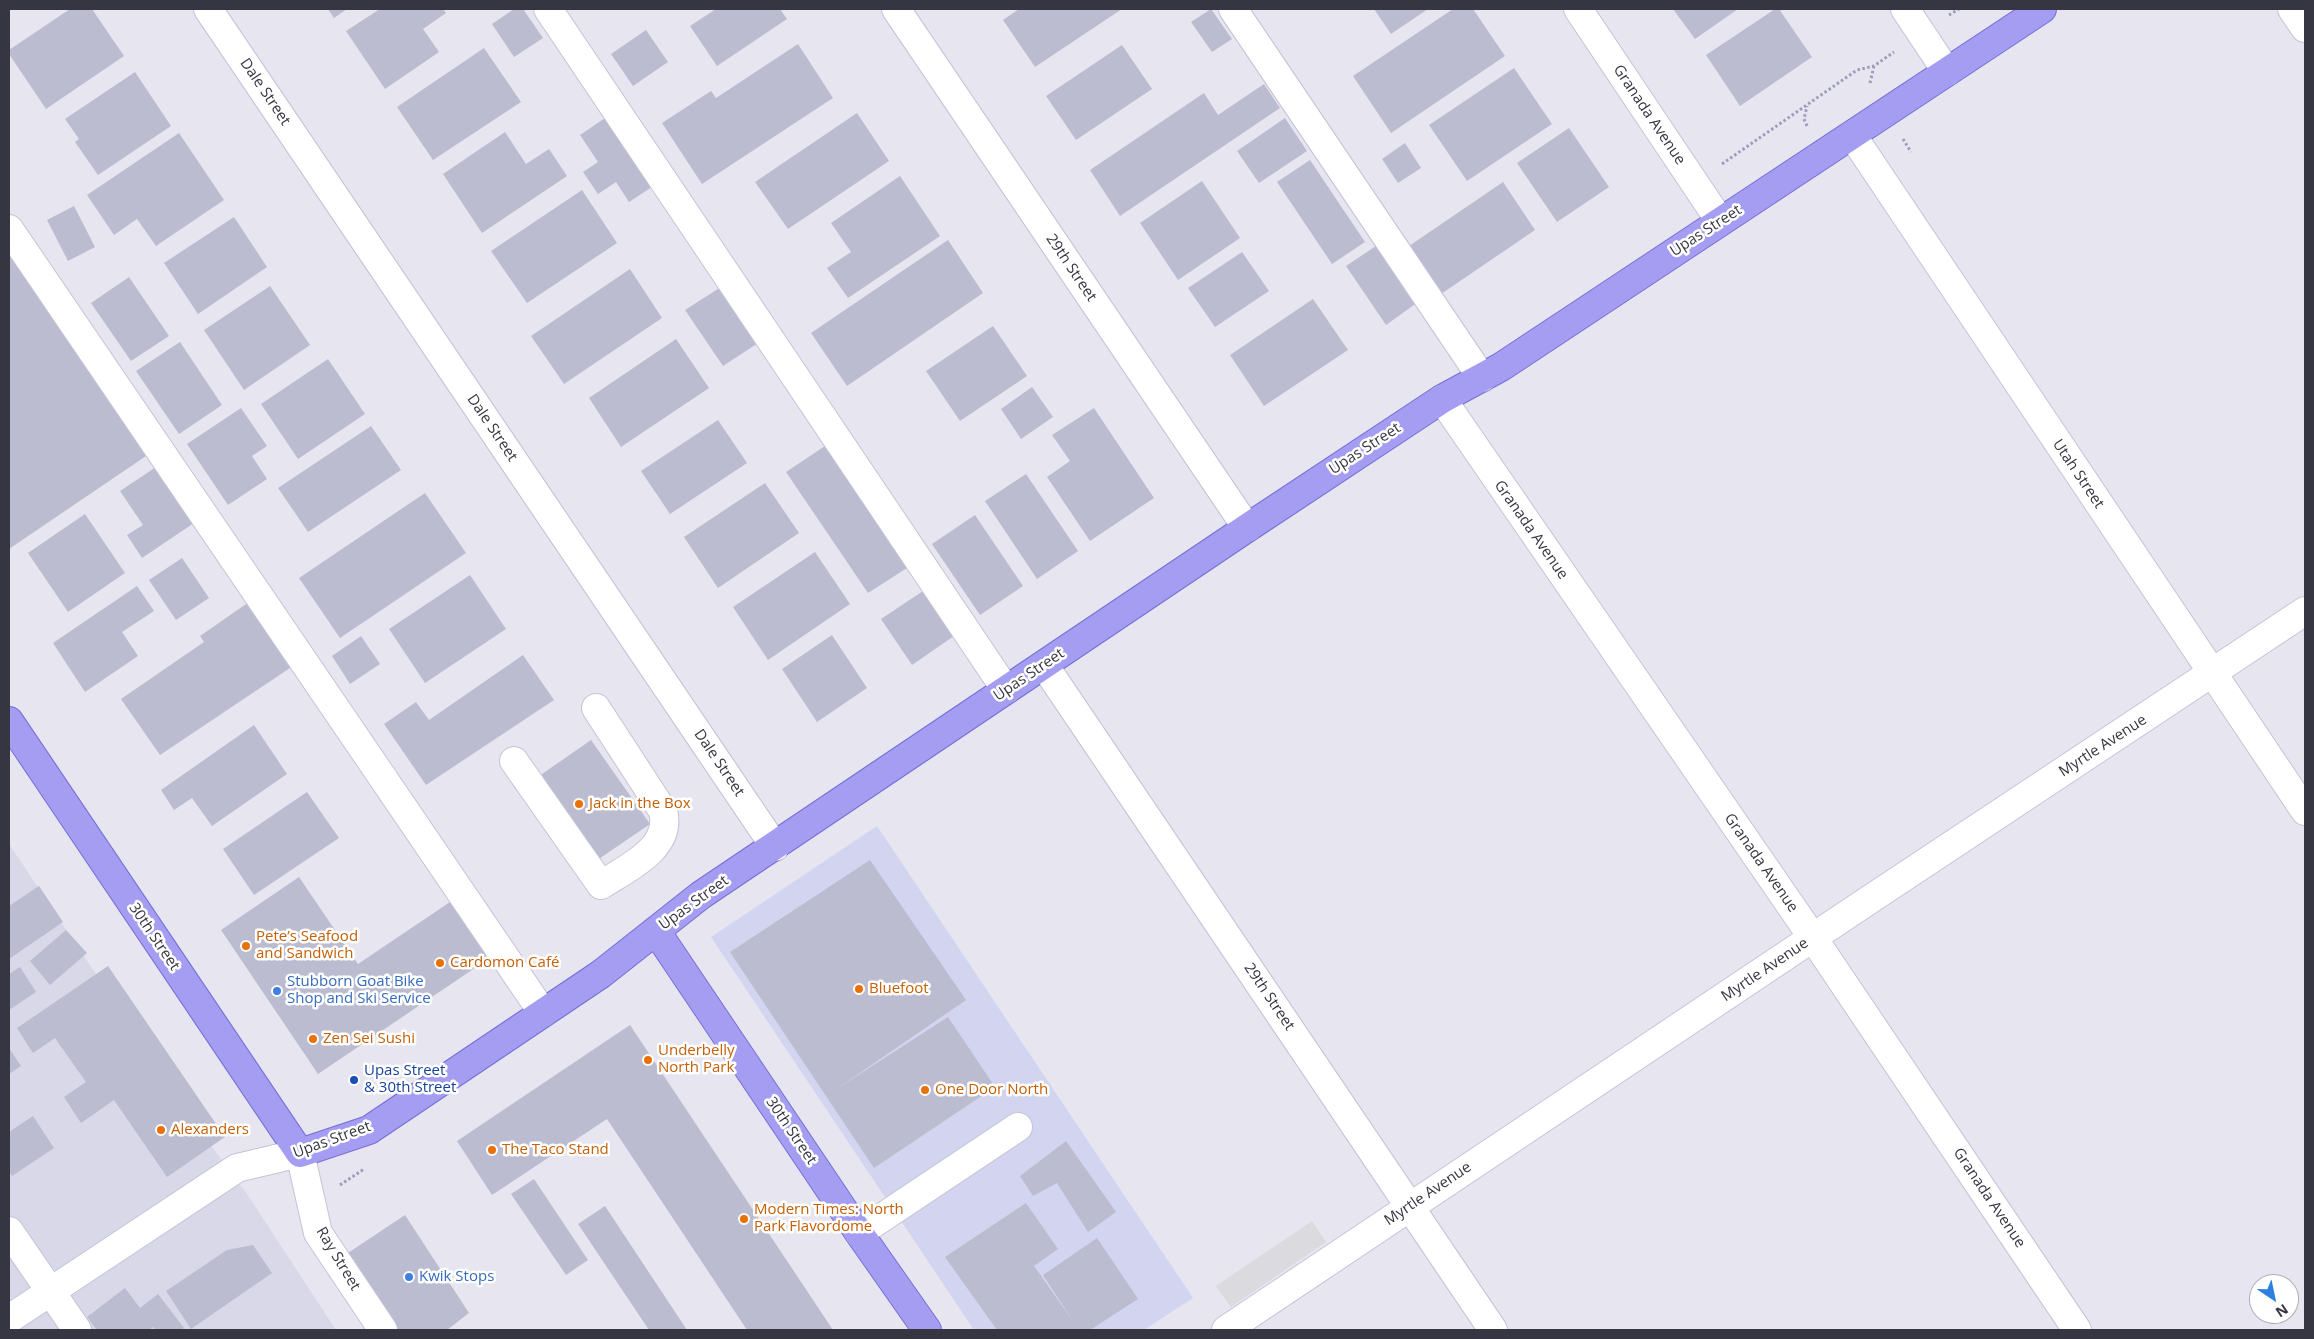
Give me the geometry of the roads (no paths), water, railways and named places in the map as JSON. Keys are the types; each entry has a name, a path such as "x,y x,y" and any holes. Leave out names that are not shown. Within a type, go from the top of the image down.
{"main road":[{"name":"Upas Street","path":"300,1153 368,1130 601,974 702,895 1246,528 1442,399 1501,367 2042,9"},
{"name":"30th Street","path":"9,721 300,1153"},
{"name":"30th Street","path":"656,931 859,1233 927,1330"}],"street":[{"name":"Dale Street","path":"208,9 775,847"},
{"path":"548,9 1006,690"},
{"name":"29th Street","path":"896,9 1246,528"},
{"path":"1233,9 1482,378"},
{"name":"Granada Avenue","path":"1578,9 1720,221"},
{"path":"1905,9 1946,72"},
{"path":"2292,9 2305,28"},
{"name":"Utah Street","path":"1852,136 2305,811"},
{"path":"9,229 543,1013"},
{"name":"Granada Avenue","path":"1442,399 1813,938 2076,1330"},
{"name":"Myrtle Avenue","path":"1226,1330 2305,611"},
{"name":"29th Street","path":"1044,665 1493,1330"},
{"path":"514,761 602,885 644,856 661,840 666,821 663,810 596,708"},
{"path":"859,1233 1018,1127"},
{"name":"Upas Street","path":"9,1319 237,1168 300,1153"},
{"name":"Ray Street","path":"300,1153 318,1233 383,1330"},
{"path":"9,1231 77,1330"}],"place":[{"name":"Jack in the Box","path":"579,804"},
{"name":"Pete’s Seafood and Sandwich","path":"246,946"},
{"name":"Cardomon Café","path":"440,963"},
{"name":"Bluefoot","path":"859,989"},
{"name":"Stubborn Goat Bike Shop and Ski Service","path":"277,991"},
{"name":"Zen Sei Sushi","path":"313,1039"},
{"name":"Underbelly North Park","path":"648,1060"},
{"name":"Upas Street & 30th Street","path":"354,1080"},
{"name":"One Door North","path":"925,1090"},
{"name":"Alexanders","path":"161,1130"},
{"name":"The Taco Stand","path":"492,1150"},
{"name":"Modern Times: North Park Flavordome","path":"744,1219"},
{"name":"Kwik Stops","path":"409,1277"}]}
